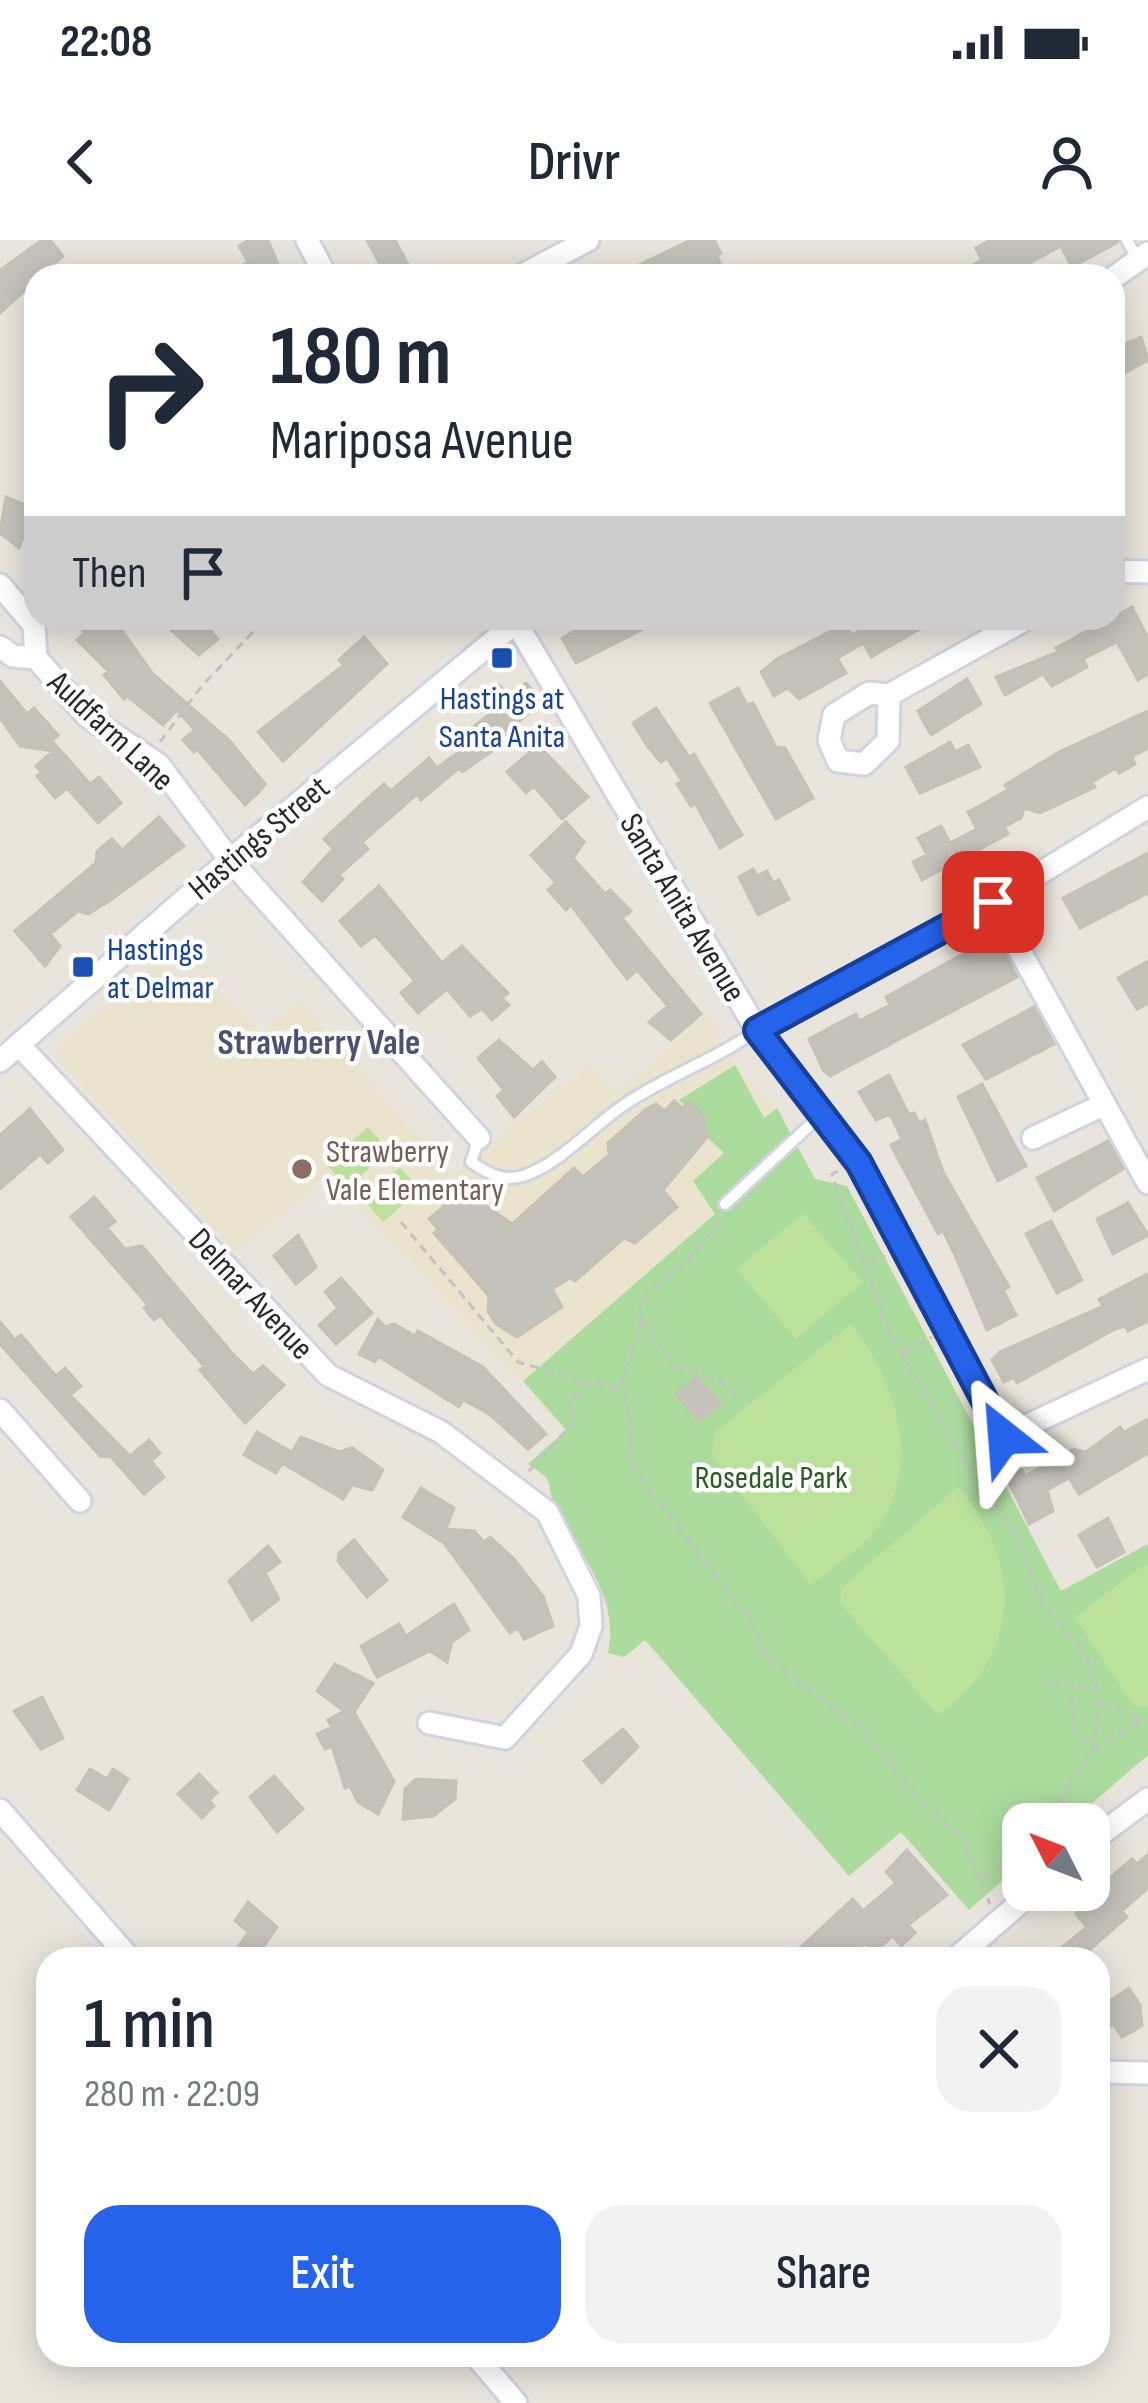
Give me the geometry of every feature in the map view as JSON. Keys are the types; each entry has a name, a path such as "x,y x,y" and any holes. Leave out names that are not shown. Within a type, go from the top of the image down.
{"street":[{"path":"543,264 588,240"},
{"name":"Auldfarm Lane","path":"0,585 24,613"},
{"name":"Auldfarm Lane","path":"34,630 36,658 87,716 148,758 230,860 479,1138"},
{"name":"Hastings Street","path":"0,1061 230,860 506,630"},
{"name":"Santa Anita Avenue","path":"524,630 757,1030 857,1161 1004,1437"},
{"path":"889,695 1006,630"},
{"name":"Auldfarm Lane","path":"0,647 14,656 36,658"},
{"path":"757,1030 993,902 1148,806"},
{"path":"993,902 1148,1183"},
{"name":"Delmar Avenue","path":"19,1045 328,1375 441,1432 547,1512 589,1596 591,1626 581,1654 505,1738 429,1724"},
{"path":"1033,1138 1103,1106"},
{"path":"1004,1437 1148,1369"},
{"path":"0,1410 80,1501"},
{"path":"1110,1828 1148,1799"},
{"path":"0,1810 120,1947"},
{"path":"970,1947 1011,1911"},
{"path":"1110,2072 1148,2073"},
{"path":"489,2367 516,2403"}],"lane":[{"path":"479,1138 472,1162 507,1178 526,1175 635,1098 688,1066 719,1057 757,1030"},
{"path":"725,1204 824,1112"}],"path":[{"path":"148,758 201,687 255,630"},
{"path":"857,1161 832,1174 901,1353 1018,1538 1042,1602 1085,1655 1096,1688 1100,1704 1093,1749 1059,1803"},
{"path":"725,1204 710,1236 644,1292 640,1335 622,1377 632,1471 680,1523 752,1624 768,1659 795,1683 838,1707 878,1744 918,1798 962,1838 998,1923"},
{"path":"400,1222 518,1362 624,1394"},
{"path":"865,1266 903,1246"},
{"path":"640,1316 674,1367 718,1380 740,1397"},
{"path":"901,1353 946,1329"},
{"path":"525,1491 529,1470 568,1430 574,1418 570,1402 589,1382"},
{"path":"981,1478 1004,1437"},
{"path":"1050,1681 1096,1688"},
{"path":"1071,1696 1075,1731 1093,1749"},
{"path":"1100,1704 1140,1722"},
{"path":"1093,1749 1148,1721"},
{"path":"981,1882 1002,1865"}],"shaded area":[{"name":"Strawberry Vale Elementary","path":"158,960 178,983 209,986 262,1032 299,1001 453,1176 591,1064 615,1095 708,1013 735,1066 777,1108 693,1181 715,1214 523,1381 329,1176 234,1252 52,1053"}],"green space":[{"name":"Rosedale Park","path":"735,1065 764,1118 777,1108 815,1179 847,1186 1061,1591 1148,1544 1148,1755 1092,1803 1002,1803 1002,1881 969,1910 901,1832 849,1876 645,1640 624,1657 608,1653 610,1631 603,1593 554,1505 547,1478 528,1464 566,1430 523,1381 715,1214 693,1181 724,1153 696,1127 701,1119 679,1100"},
{"path":"368,1127 389,1151 347,1188 326,1164"},
{"path":"400,1167 420,1190 383,1222 363,1199"},
{"path":"803,1213 862,1282 796,1339 737,1269"},
{"path":"851,1324 890,1393 898,1419 900,1472 893,1498 874,1532 811,1585 712,1456 715,1432"},
{"path":"958,1487 994,1546 1003,1576 1004,1607 999,1636 986,1665 938,1715 840,1603 841,1588"},
{"path":"1148,1562 1148,1707 1134,1706 1075,1617"}],"building":[{"path":"42,240 50,240 63,256 54,264 24,264 24,291 0,313 0,270"},
{"path":"249,240 268,240 278,264 245,264 248,262 239,246"},
{"path":"367,240 395,240 408,264 380,264"},
{"path":"691,240 714,240 721,253 716,264 641,264"},
{"path":"990,240 1118,242 1078,264 1070,264 1061,246 1027,264 974,264 982,260 976,248"},
{"path":"1141,337 1148,360 1125,373 1125,344"},
{"path":"6,497 24,504 19,548 0,533"},
{"path":"1132,607 1148,638 1148,674 1138,680 1117,642 1083,659 1087,667 1052,686 1043,674 1005,695 996,677 1058,652 1056,648 1089,630 1125,630 1125,611"},
{"path":"82,630 122,630 153,674 230,741 265,784 259,792 245,805 197,749 194,752 183,740 195,730 177,710 163,725 127,696 124,699 104,675 108,671 77,640 85,633"},
{"path":"171,630 210,630 218,639 199,655"},
{"path":"577,630 641,630 576,663 562,638"},
{"path":"833,630 849,630 852,635 861,630 918,630 871,657 864,643 837,658 846,673 799,699 788,688 774,696 761,672 777,659"},
{"path":"364,637 387,664 283,761 258,732 344,665 339,660"},
{"path":"967,679 981,704 931,735 918,711"},
{"path":"0,681 27,714 34,708 58,735 52,741 90,784 99,777 121,803 98,823 67,788 55,798 37,776 42,772 36,766 53,751 20,746 0,718"},
{"path":"526,683 542,701 501,738 504,743 462,772 459,768 421,800 417,794 362,842 368,849 339,875 343,879 322,901 303,882 333,849 324,839 368,798 384,784 391,791 429,758 437,768 461,750 455,741 495,710 484,698 499,685 510,697"},
{"path":"738,688 747,705 753,703 776,747 785,748 813,798 776,819 710,703"},
{"path":"656,708 689,757 694,754 742,835 720,848 695,803 691,806 677,784 682,781 667,758 661,762 633,723"},
{"path":"1148,711 1148,748 1132,757 1135,764 1119,773 1116,768 1092,782 1095,787 1040,813 1024,808 1021,818 1004,827 1008,834 922,880 913,862 927,855 918,838 941,826 950,843 977,829 968,812 1008,790 1005,785 1059,752"},
{"path":"950,742 955,752 968,745 980,767 920,793 906,767"},
{"path":"538,745 588,797 562,819 534,786 526,793 507,772"},
{"path":"159,817 184,846 112,899 88,914 78,911 50,934 60,946 45,966 15,931 96,863 97,851 112,839 122,850"},
{"path":"566,822 584,842 573,858 605,894 610,890 631,911 622,918 701,1014 671,1040 649,1022 668,1006 637,970 627,979 571,905 566,910 548,890 556,883 531,855"},
{"path":"1148,853 1148,893 1080,928 1063,898"},
{"path":"753,869 757,876 767,871 773,883 779,880 789,899 758,915 739,877"},
{"path":"379,886 442,963 462,946 508,993 502,998 509,1005 492,1020 482,1009 470,1016 447,989 418,1013 401,993 415,981 375,935 361,946 340,921"},
{"path":"995,936 1017,977 830,1076 823,1070 809,1039 856,1014 859,1021 890,1005 886,997"},
{"path":"1148,961 1148,1003 1137,1009 1118,978"},
{"path":"1034,1007 1054,1044 986,1079 963,1045"},
{"path":"499,1040 533,1070 542,1062 555,1077 514,1117 497,1096 504,1090 478,1058"},
{"path":"889,1075 909,1115 914,1113 919,1123 925,1120 943,1172 1009,1287 1003,1290 1016,1315 987,1330 943,1231 938,1234 891,1145 902,1139 890,1114 876,1120 859,1092"},
{"path":"982,1084 1026,1166 998,1181 958,1097"},
{"path":"674,1101 682,1108 690,1102 701,1112 708,1136 663,1190 677,1207 635,1243 624,1238 575,1281 570,1278 552,1289 562,1307 517,1337 496,1324 488,1311 489,1296 434,1233 438,1229 429,1219 463,1190 512,1224 574,1168 583,1177 609,1155 608,1143 646,1109 656,1104 665,1111"},
{"path":"30,1109 63,1150 48,1163 40,1154 0,1189 0,1135"},
{"path":"1108,1141 1123,1169 1054,1211 1037,1178"},
{"path":"94,1197 115,1221 107,1228 125,1249 142,1246 253,1374 263,1366 284,1385 245,1423 200,1370 204,1366 160,1315 154,1320 144,1308 148,1305 71,1217"},
{"path":"1128,1203 1148,1235 1113,1254 1097,1219"},
{"path":"1051,1221 1082,1280 1057,1293 1026,1234"},
{"path":"298,1235 316,1267 296,1284 274,1256"},
{"path":"1148,1274 1148,1321 1128,1331 1125,1326 1115,1329 1017,1383 1014,1377 1004,1382 992,1360 1000,1352 1103,1306 1099,1299"},
{"path":"341,1278 372,1313 336,1344 319,1325 338,1308 325,1292"},
{"path":"378,1319 385,1327 394,1324 415,1336 418,1331 483,1367 546,1434 528,1449 489,1414 463,1400 459,1407 378,1356 375,1362 359,1354"},
{"path":"0,1322 15,1340 21,1335 56,1376 65,1368 81,1386 70,1395 130,1456 149,1440 160,1453 151,1461 164,1477 144,1494 111,1457 100,1456 0,1344"},
{"path":"696,1377 720,1403 699,1421 676,1395"},
{"path":"1148,1419 1148,1453 1079,1494 1069,1478 1047,1490 1053,1511 1029,1524 1007,1478 1022,1470 1025,1476 1073,1449 1086,1452 1120,1427 1124,1432"},
{"path":"257,1432 292,1452 301,1437 339,1452 352,1448 383,1470 372,1490 352,1485 343,1499 282,1463 276,1473 244,1455"},
{"path":"421,1488 454,1508 446,1529 474,1531 484,1542 490,1537 513,1558 543,1596 553,1626 524,1639 518,1628 510,1633 444,1543 403,1517"},
{"path":"1108,1518 1124,1552 1097,1567 1079,1535"},
{"path":"354,1540 387,1580 367,1597 338,1561 339,1553"},
{"path":"268,1546 280,1562 265,1573 279,1599 252,1620 229,1581"},
{"path":"454,1604 469,1630 452,1642 447,1662 430,1651 377,1677 361,1646 399,1624 406,1636"},
{"path":"335,1664 373,1683 354,1712 394,1781 378,1814 358,1802 350,1786 345,1788 332,1746 325,1749 317,1734 332,1727 328,1720 344,1711 317,1691"},
{"path":"42,1697 63,1738 41,1749 14,1711"},
{"path":"623,1729 638,1747 602,1783 584,1761"},
{"path":"90,1769 107,1779 113,1769 128,1779 109,1810 77,1790"},
{"path":"199,1774 217,1793 209,1800 214,1806 202,1818 178,1794"},
{"path":"274,1776 303,1809 277,1832 250,1797"},
{"path":"416,1779 456,1781 455,1799 433,1816 403,1819 405,1789"},
{"path":"907,1850 947,1895 908,1925 915,1933 901,1946 893,1936 881,1947 865,1943 860,1947 801,1947 853,1899 863,1911 896,1883 886,1872"},
{"path":"1148,1854 1148,1888 1122,1911 1127,1917 1092,1947 1063,1947 1087,1927 1076,1914 1080,1911 1110,1911 1110,1878 1132,1859 1137,1864"},
{"path":"248,1902 277,1927 263,1947 238,1947 249,1932 235,1921"},
{"path":"1129,1988 1140,2005 1142,2026 1122,2037 1113,2024 1110,2026 1110,2001"}],"place":[{"name":"Hastings at Santa Anita","path":"502,658"},
{"name":"Hastings at Delmar","path":"83,967"},
{"name":"Strawberry Vale Elementary","path":"302,1169"}],"district":[{"name":"Strawberry Vale","path":"319,1041"}],"route":[{"path":"993,902 757,1030 859,1163 1004,1437"}]}
